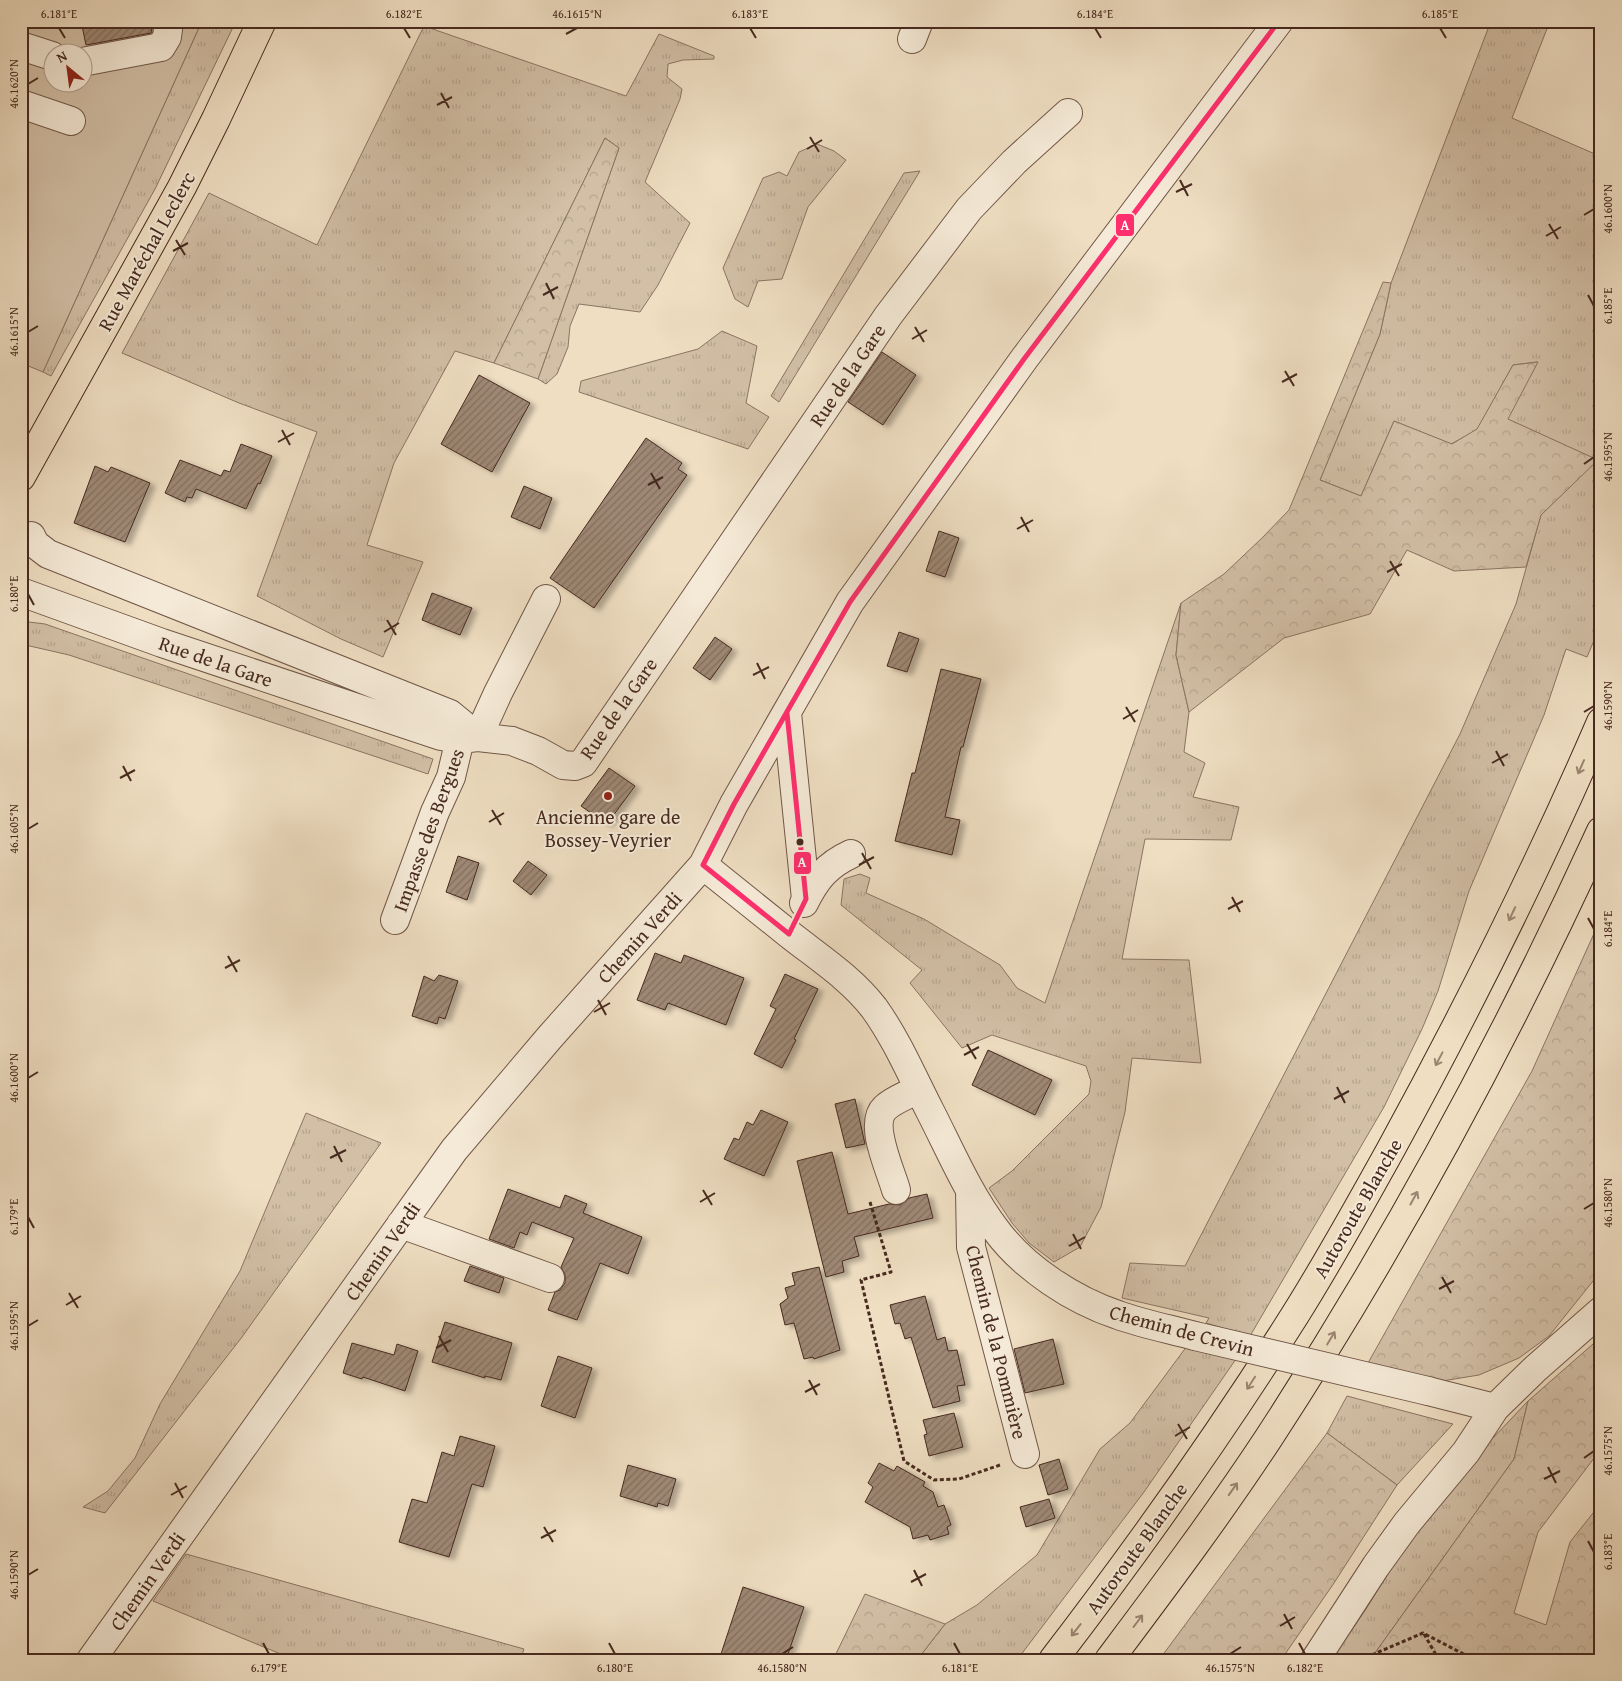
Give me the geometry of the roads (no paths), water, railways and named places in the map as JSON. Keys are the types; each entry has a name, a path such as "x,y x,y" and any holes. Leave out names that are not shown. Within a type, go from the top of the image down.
{"main road":[{"name":"Rue Maréchal Leclerc","path":"21,478 182,187 262,21"},
{"name":"Autoroute Blanche","path":"1053,1660 1126,1563 1220,1430 1296,1313 1352,1219 1485,970 1601,722"},
{"path":"1109,1660 1240,1480 1331,1339 1407,1210 1477,1084 1601,830"}],"street":[{"path":"92,60 161,47 166,37 169,21"},
{"name":"Chemin Verdi","path":"91,1660 454,1150 550,1037 703,865 734,804 850,602 1024,359 1279,21"},
{"path":"21,46 42,53"},
{"path":"21,104 72,121"},
{"name":"Rue de la Gare","path":"21,592 162,643 441,736 512,741 538,751 563,765 574,766 583,763 888,316 969,209 1014,162 1068,113"},
{"path":"31,536 35,544 48,554 450,714 469,738"},
{"name":"Impasse des Bergues","path":"395,920 436,812 469,738 498,693 546,599"},
{"path":"162,643 174,604"},
{"path":"787,713 806,899"},
{"path":"789,934 806,899 822,873 839,859 851,854"},
{"name":"Chemin de Crevin","path":"703,865 844,978 872,1006 897,1045 985,1216 1021,1258 1051,1280 1081,1298 1117,1315 1195,1336 1495,1408"},
{"path":"895,1184 880,1140 879,1120 884,1109 918,1089"},
{"name":"Chemin de la Pommière","path":"970,1188 971,1248 1025,1454"},
{"path":"401,1224 550,1278"},
{"path":"1315,1660 1376,1566 1413,1515 1466,1452 1495,1408 1535,1369 1601,1311"}],"place":[{"name":"Ancienne gare de Bossey-Veyrier","path":"608,796"}]}
